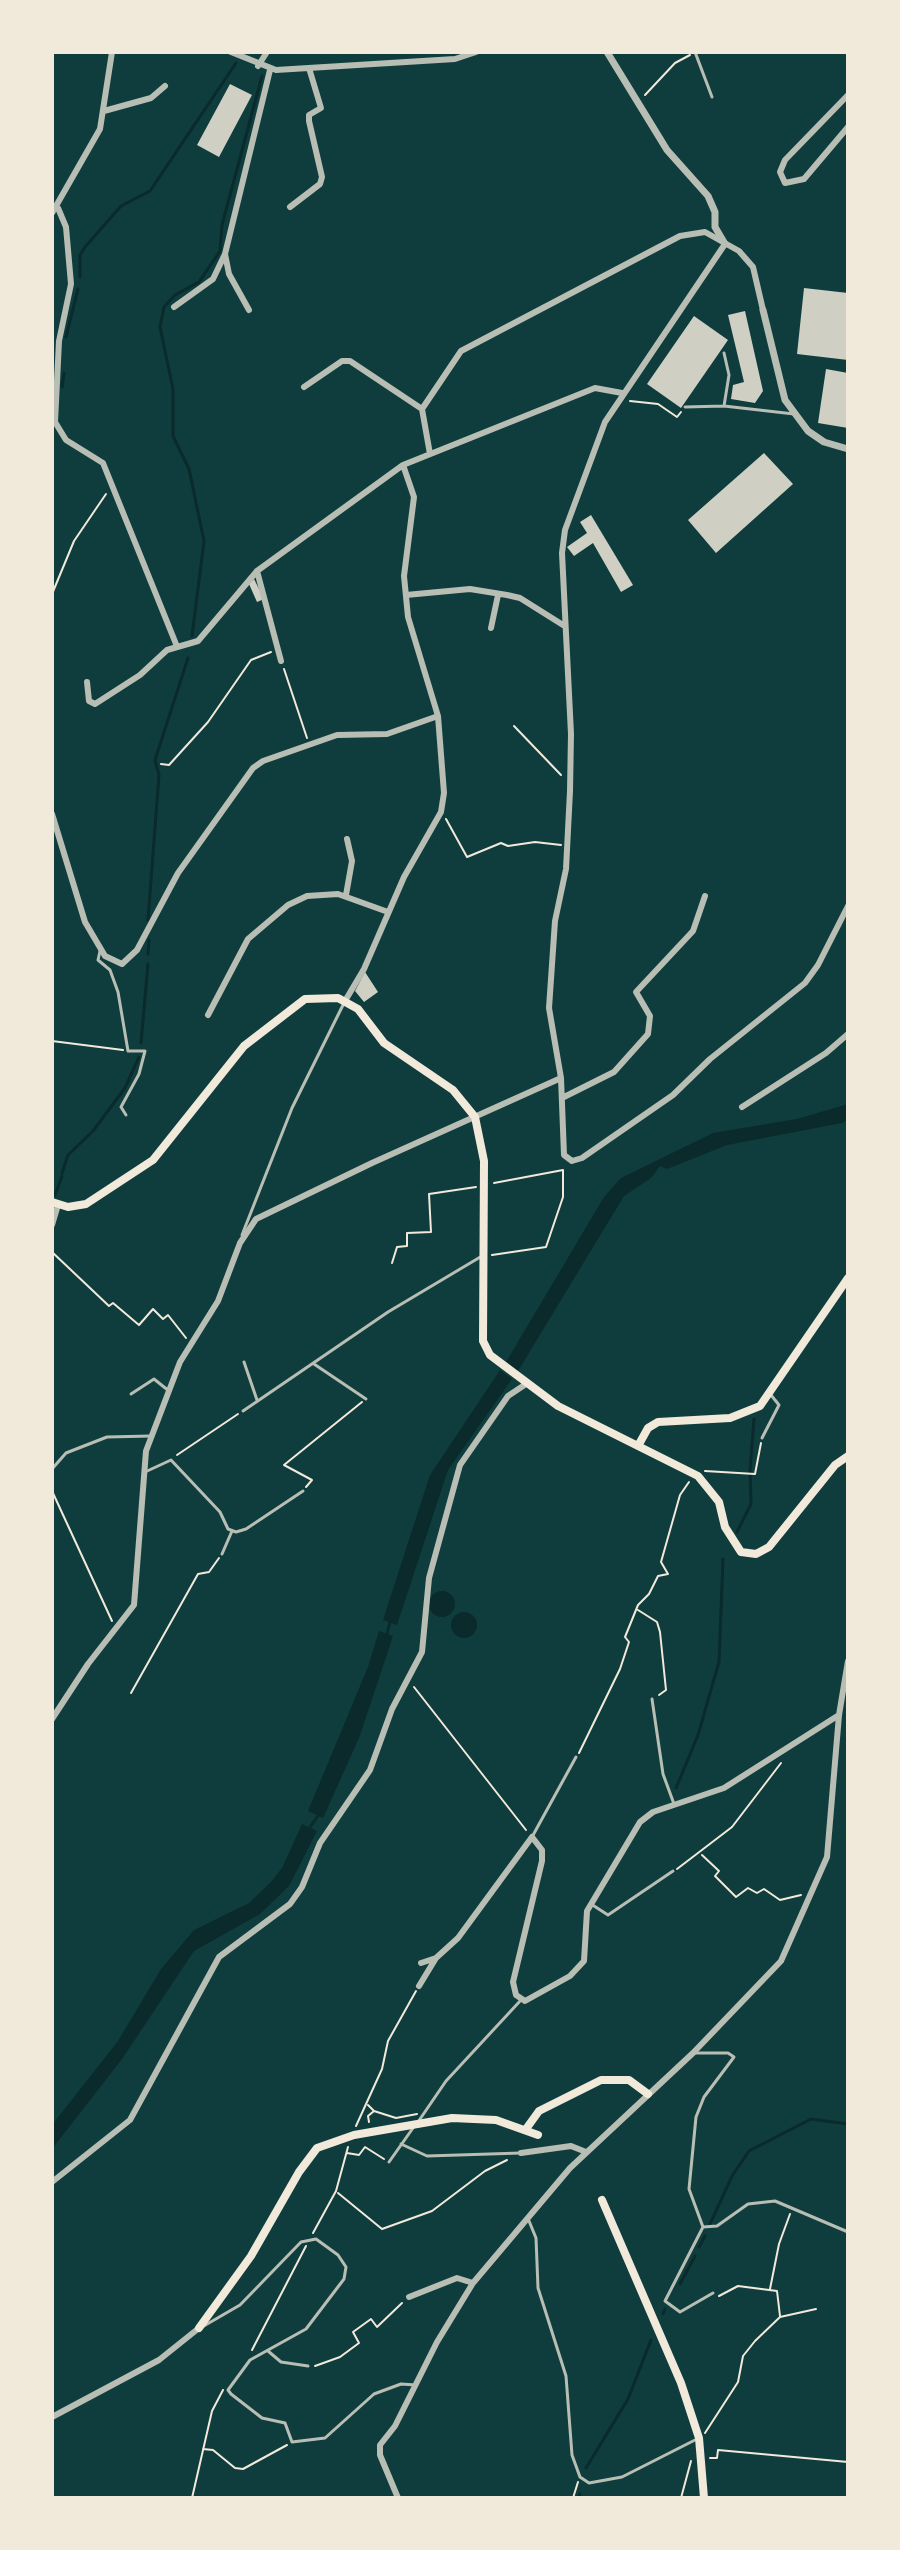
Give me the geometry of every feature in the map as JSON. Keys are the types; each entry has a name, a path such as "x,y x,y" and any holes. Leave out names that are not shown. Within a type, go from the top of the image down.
{"main road":[{"path":"55,1204 86,1204 153,1160 171,1142 232,1058 296,1003 322,996 345,1001 364,1015 384,1043 453,1090 475,1117 483,1149 483,1341 490,1355 558,1406 694,1477 719,1502 734,1546 752,1554 769,1547 835,1465 848,1456"},
{"path":"638,1446 648,1428 658,1422 738,1417 753,1411 771,1395 848,1278"},
{"path":"526,2129 539,2111 601,2080 623,2078 648,2094"},
{"path":"199,2328 251,2256 308,2157 331,2140 452,2118 496,2120 538,2135"},
{"path":"602,2200 681,2383 696,2426 704,2498"}],"street":[{"path":"112,52 100,129 55,211 66,227 71,284 59,341 55,422 66,440 99,458 176,644"},
{"path":"231,52 270,70 455,59 476,52"},
{"path":"258,66 267,52"},
{"path":"607,52 636,105 667,150 708,196 715,212 715,227 725,244"},
{"path":"290,207 320,184 322,177 309,121 313,110 321,108 309,68"},
{"path":"174,307 213,279 225,254 270,70"},
{"path":"104,111 151,98 165,86"},
{"path":"848,95 785,160 780,172 785,183 804,179 848,127"},
{"path":"430,454 422,409 461,351 680,236 705,232 739,251 753,267 781,389 794,414 824,442 848,449"},
{"path":"725,244 661,342 617,400 592,453 565,530 563,625 570,777 563,894 555,921 549,1008 561,1078 563,1152 576,1161 673,1095 710,1059 805,983 818,965 848,906"},
{"path":"225,254 229,274 249,310"},
{"path":"304,387 342,361 350,361 422,409"},
{"path":"87,682 89,701 95,704 176,644 198,641 257,571 403,465 595,388 622,393"},
{"path":"345,1001 364,969 388,912 441,812 445,771 438,716 417,654 406,595 404,576 414,497 403,465"},
{"path":"257,571 271,613 276,650 281,661"},
{"path":"406,595 470,589 520,598 563,625"},
{"path":"491,628 498,595"},
{"path":"52,814 79,907 100,951 113,962 129,960 178,873 253,768 309,743 337,735 387,734 438,716"},
{"path":"346,895 352,861 347,839"},
{"path":"208,1015 248,939 268,919 307,896 346,895 388,912"},
{"path":"562,1098 614,1072 648,1034 650,1016 636,992 693,931 705,896"},
{"path":"742,1107 826,1053 848,1034"},
{"path":"52,1719 55,1709 134,1605 151,1436 192,1343 218,1301 240,1243 256,1219 561,1078"},
{"path":"52,1225 55,1204"},
{"path":"52,2182 130,2120 219,1957 295,1898 320,1843 370,1770 392,1709 422,1652 429,1578 460,1465 508,1396 526,1384"},
{"path":"398,2498 380,2455 380,2445 395,2426 473,2283 586,2152 693,2053 781,1961 814,1891 830,1841 839,1715 848,1661"},
{"path":"419,1986 436,1958 458,1938 532,1837 542,1850 542,1861 513,1982 521,2000 579,1969 584,1961 585,1921 591,1904 640,1822 674,1805 724,1788 839,1715"},
{"path":"421,1963 436,1958"},
{"path":"520,2153 571,2146 586,2152"},
{"path":"409,2297 457,2278 473,2283"},
{"path":"52,2417 159,2360 199,2328"}],"lane":[{"path":"695,52 712,97"},
{"path":"724,353 729,375 724,406"},
{"path":"685,407 724,406 794,414"},
{"path":"100,951 98,960 110,970 118,992 128,1051 141,1049 146,1057 121,1107 126,1115"},
{"path":"240,1243 292,1108 345,1001"},
{"path":"243,1411 388,1312 483,1255"},
{"path":"244,1362 257,1400"},
{"path":"314,1364 366,1399"},
{"path":"131,1394 154,1379 169,1391"},
{"path":"762,1438 779,1405 771,1395"},
{"path":"52,1469 66,1453 107,1437 151,1436"},
{"path":"145,1472 169,1459 210,1499 232,1531"},
{"path":"232,1531 246,1529 303,1491"},
{"path":"222,1554 232,1531"},
{"path":"652,1699 663,1774 674,1805"},
{"path":"532,1837 576,1757"},
{"path":"591,1904 608,1915 673,1871"},
{"path":"387,2161 446,2081 521,2000"},
{"path":"693,2053 728,2053 734,2057 704,2097 696,2117 689,2189 703,2227 665,2301 680,2312 713,2293"},
{"path":"401,2144 427,2156 520,2153"},
{"path":"703,2227 717,2226 756,2202 775,2201 793,2206 848,2232"},
{"path":"527,2218 535,2231 538,2288 566,2376 572,2455 580,2477 589,2483 622,2477 699,2438"},
{"path":"199,2328 212,2324 240,2305 283,2257 311,2238 322,2241 338,2255 346,2267 344,2279 313,2323 296,2337 250,2360 228,2390 235,2399 262,2418 285,2423 292,2442 325,2438 374,2394 401,2384 416,2385"},
{"path":"268,2351 281,2362 308,2366"}],"path":[{"path":"636,105 675,63 695,52"},
{"path":"617,400 658,404 677,417 685,407"},
{"path":"52,594 74,541 111,489"},
{"path":"161,764 169,765 208,722 251,660 276,650"},
{"path":"281,661 309,743"},
{"path":"514,726 560,775 570,777"},
{"path":"441,812 467,857 501,843 508,846 535,842 566,846"},
{"path":"52,1041 128,1051"},
{"path":"392,1263 397,1247 407,1246 407,1233 431,1232 429,1194 563,1170 563,1197 546,1247 483,1255"},
{"path":"52,1252 109,1306 113,1303 139,1325 153,1309 163,1319 168,1315 192,1343"},
{"path":"303,1491 312,1480 284,1465 366,1399"},
{"path":"169,1459 243,1411"},
{"path":"576,1757 620,1669 629,1642 625,1637 637,1609 658,1576 668,1574 661,1562 680,1495 700,1471 754,1475 762,1438"},
{"path":"52,1491 116,1630"},
{"path":"131,1693 198,1574 209,1572 222,1554"},
{"path":"637,1609 657,1622 660,1632 666,1690 658,1696"},
{"path":"408,1680 532,1837"},
{"path":"673,1871 732,1827 780,1767 784,1751"},
{"path":"700,1853 719,1871 715,1876 736,1897 748,1888 757,1893 764,1889 780,1900 814,1891"},
{"path":"419,1986 388,2041 382,2069 365,2106 396,2118 426,2112"},
{"path":"369,2124 368,2116 374,2111"},
{"path":"252,2353 336,2191 346,2153 359,2155 365,2147 387,2161"},
{"path":"336,2191 382,2229 432,2211 485,2171 520,2153"},
{"path":"770,2290 782,2233 793,2206"},
{"path":"713,2293 718,2297 738,2286 777,2291 780,2317"},
{"path":"308,2366 325,2365 340,2357 359,2343 353,2332 371,2319 377,2327 409,2297"},
{"path":"699,2438 709,2430 738,2382 743,2356 780,2317 816,2309"},
{"path":"192,2498 202,2449 226,2383"},
{"path":"222,2391 228,2390"},
{"path":"202,2449 218,2452 228,2463 243,2469 292,2442"},
{"path":"710,2469 710,2457 717,2458 718,2450 848,2462"},
{"path":"681,2498 692,2458 693,2468 696,2468"},
{"path":"573,2498 580,2477"}],"water":[{"path":"848,1104 848,1120 842,1123 727,1145 667,1169 660,1166 651,1178 624,1196 518,1371 506,1362 604,1197 621,1178 713,1133 797,1119"},
{"path":"500,1370 512,1379 448,1470 397,1625 383,1620 430,1475"},
{"path":"442,1591 451,1595 455,1604 451,1613 442,1617 433,1613 429,1604 433,1595"},
{"path":"464,1612 473,1616 477,1625 473,1634 464,1638 455,1634 451,1625 455,1616"},
{"path":"379,1631 393,1636 359,1738 323,1818 308,1811 368,1667"},
{"path":"302,1824 317,1831 289,1886 260,1914 194,1951 122,2059 52,2149 52,2125 118,2041 161,1969 194,1930 249,1903 271,1882 282,1868"}],"building":[{"path":"230,84 252,95 219,157 197,145"},
{"path":"804,288 848,293 848,360 797,354"},
{"path":"745,311 763,391 755,403 731,399 733,385 744,382 728,315"},
{"path":"694,316 728,340 681,408 647,384"},
{"path":"826,369 848,373 848,428 818,423"},
{"path":"764,453 793,484 716,553 688,520"},
{"path":"591,515 633,585 621,592 593,543 574,556 567,547 587,533 580,522"},
{"path":"254,579 264,599 257,602 249,584"},
{"path":"365,972 378,992 364,1002 355,991"}],"waterway":[{"path":"80,277 80,255 85,247 121,206 150,191 236,63"},
{"path":"192,636 204,541 189,469 173,436 173,389 160,327 164,307 175,295 199,282 220,251 222,225 262,76"},
{"path":"66,337 78,289"},
{"path":"62,387 64,373"},
{"path":"148,920 159,775 155,760 188,658"},
{"path":"148,954 149,940"},
{"path":"141,1043 148,964"},
{"path":"62,1173 68,1155 93,1131 125,1088 139,1057"},
{"path":"55,1195 62,1176"},
{"path":"737,1532 751,1504 754,1419"},
{"path":"676,1788 698,1735 719,1662 723,1559"},
{"path":"386,1638 390,1622"},
{"path":"308,1830 320,1813"},
{"path":"710,2224 732,2176 749,2151 811,2119 848,2124"},
{"path":"699,2247 705,2236"},
{"path":"680,2284 695,2256"},
{"path":"663,2314 665,2309"},
{"path":"586,2468 628,2399 651,2340"},
{"path":"578,2498 580,2494"}]}
